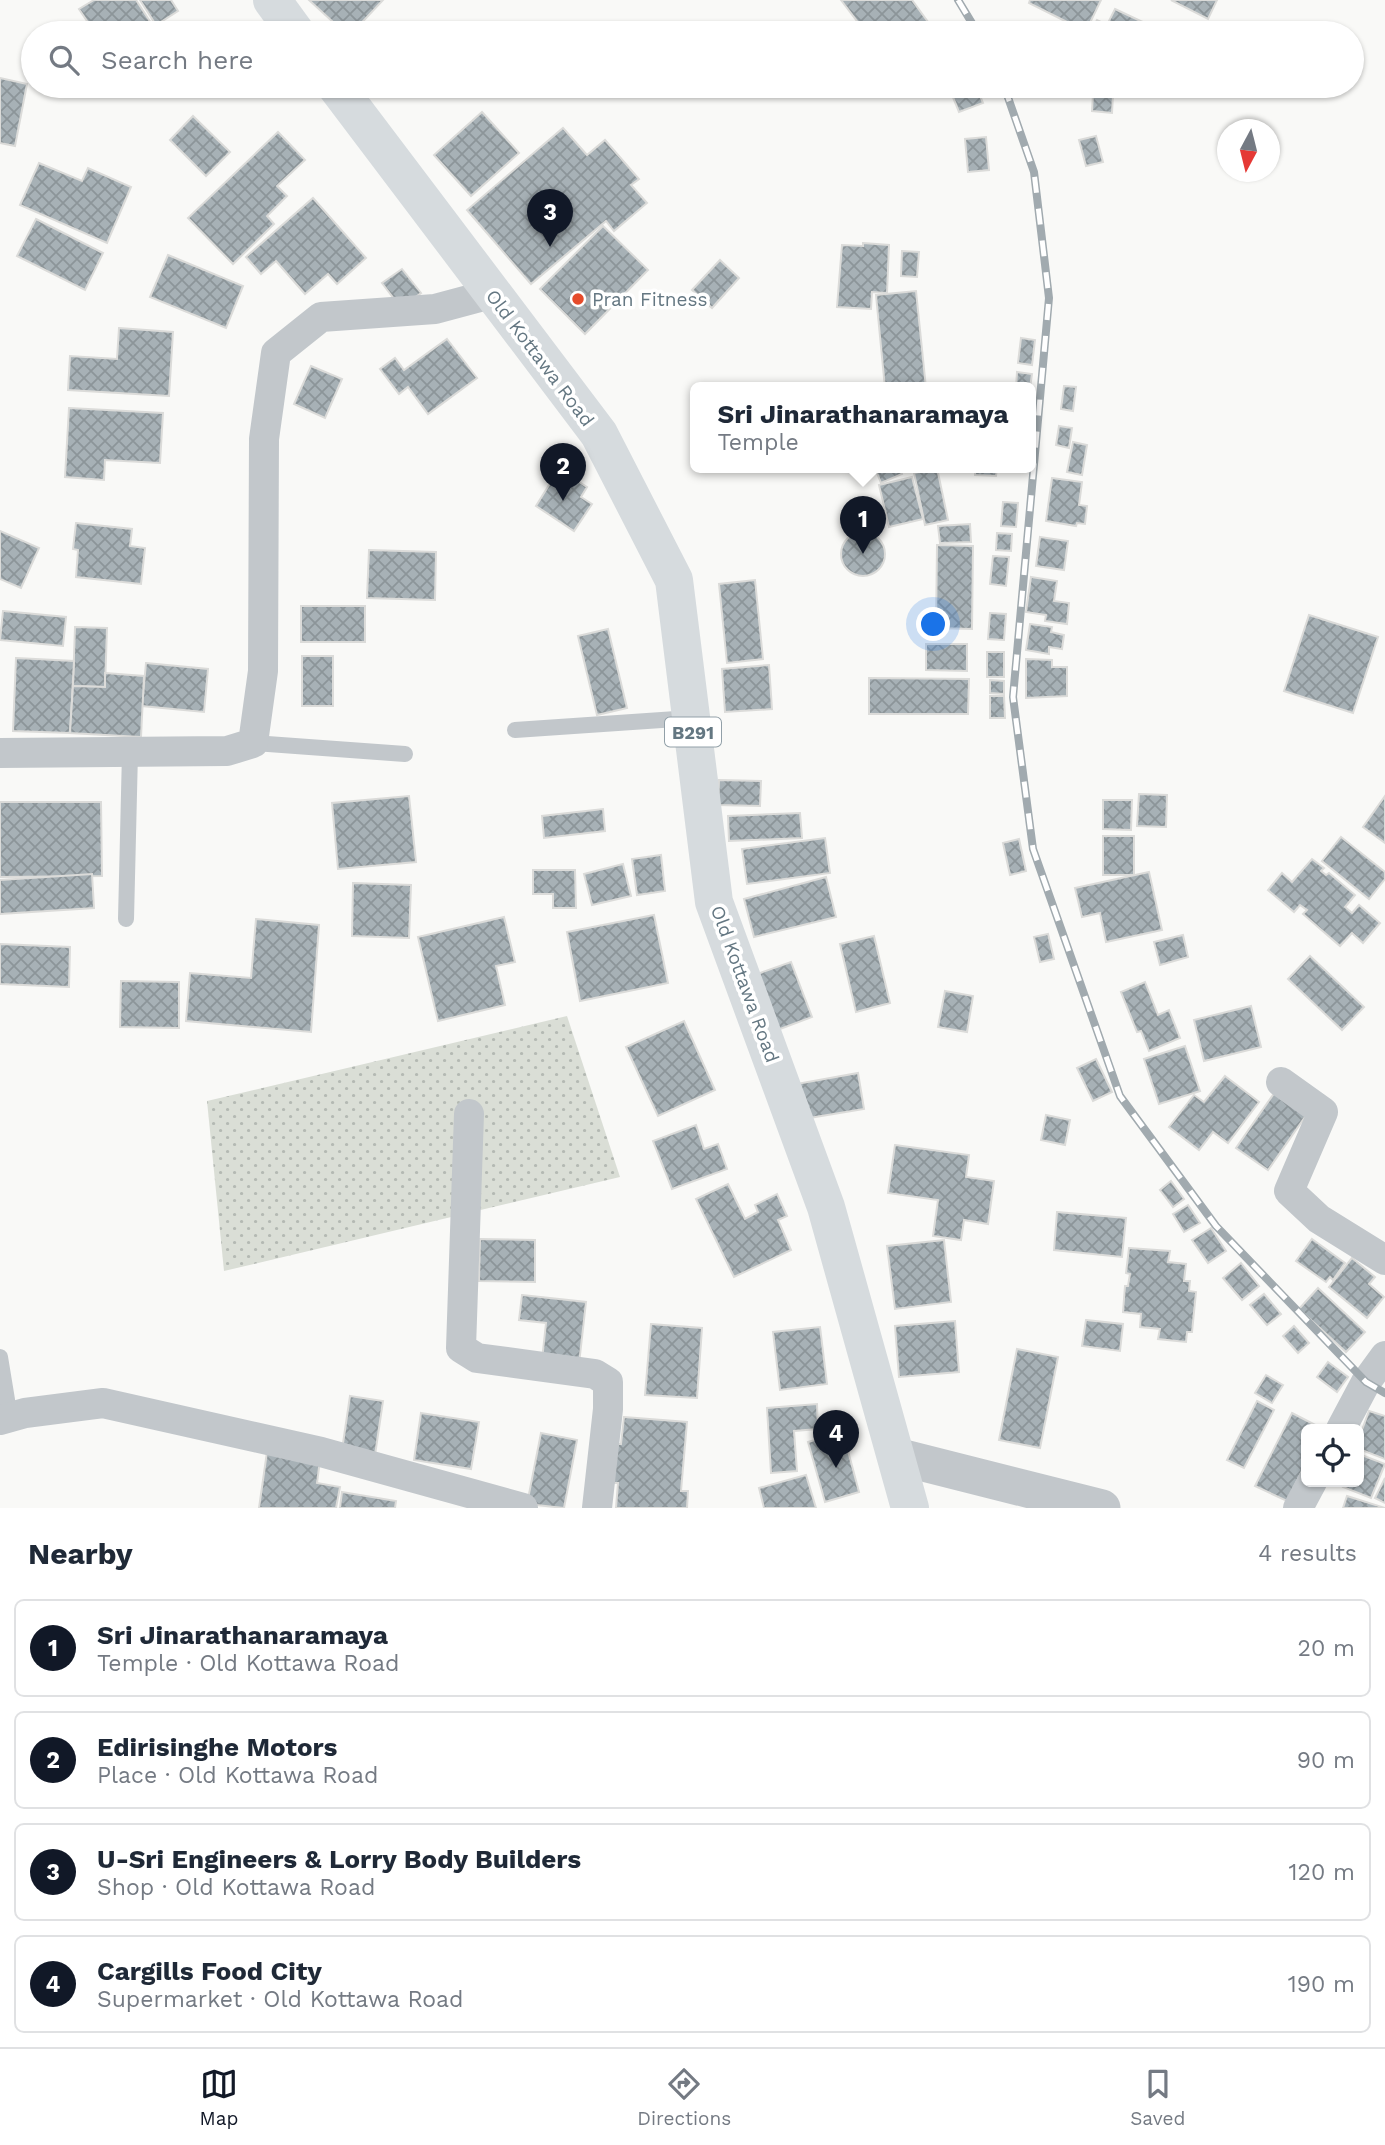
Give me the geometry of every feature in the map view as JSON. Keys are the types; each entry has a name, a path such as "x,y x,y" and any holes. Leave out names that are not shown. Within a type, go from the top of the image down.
{"main road":[{"path":"272,0 287,21"},
{"name":"Old Kottawa Road","path":"345,98 599,435 674,580 714,902 826,1207 910,1508"}],"street":[{"path":"0,752 227,751 253,743 263,671 264,439 276,353 321,317 435,309 491,294"},
{"path":"1281,1082 1323,1112 1289,1191 1319,1219 1385,1260"},
{"path":"469,1114 461,1348 477,1359 595,1374 608,1382 608,1409 597,1508"},
{"path":"1344,1424 1366,1382 1385,1356"},
{"path":"5,1419 25,1413 103,1403 321,1452 523,1508"},
{"path":"896,1456 1102,1508"},
{"path":"1298,1508 1309,1487"}],"lane":[{"path":"515,730 691,718"},
{"path":"253,743 405,754"},
{"path":"126,919 130,752"},
{"path":"0,1357 5,1419"}],"shaded area":[{"path":"567,1016 620,1177 224,1271 207,1101"}],"building":[{"path":"94,0 136,0 150,21 87,21 79,9"},
{"path":"140,0 171,0 178,11 162,21 153,21"},
{"path":"309,0 383,0 363,21 332,21"},
{"path":"841,0 912,0 927,21 857,21"},
{"path":"1030,0 1101,0 1091,21 1065,21 1029,3"},
{"path":"1171,0 1217,0 1208,19"},
{"path":"1115,9 1140,21 1109,21"},
{"path":"0,78 21,83 21,98 24,98 15,146 0,143"},
{"path":"953,98 981,98 983,103 959,112"},
{"path":"1093,98 1113,98 1112,113 1092,111"},
{"path":"482,112 519,153 471,196 434,155"},
{"path":"193,116 230,152 206,176 170,140"},
{"path":"563,128 587,155 605,140 639,179 631,185 647,203 614,231 606,221 531,284 467,210"},
{"path":"278,132 305,160 277,186 287,196 267,216 274,224 233,264 188,218"},
{"path":"1096,136 1103,162 1086,166 1079,140"},
{"path":"986,137 989,170 968,172 965,139"},
{"path":"39,163 82,181 88,168 131,187 107,243 20,205"},
{"path":"313,198 366,258 337,284 328,274 305,294 276,261 261,274 246,257"},
{"path":"36,219 103,253 85,290 17,256"},
{"path":"603,226 648,270 585,334 540,289"},
{"path":"863,243 889,245 887,293 872,292 871,309 837,307 842,245 863,246"},
{"path":"902,251 919,252 917,277 901,276"},
{"path":"168,255 243,286 226,328 150,297"},
{"path":"720,260 739,278 712,308 692,290"},
{"path":"402,269 421,293 401,308 382,283"},
{"path":"916,291 925,382 884,382 876,295"},
{"path":"119,328 173,332 169,396 68,390 70,356 117,359"},
{"path":"1021,338 1035,340 1032,365 1018,363"},
{"path":"447,339 477,378 428,414 408,387 399,394 380,369 395,358 404,370"},
{"path":"311,366 342,379 325,418 294,404"},
{"path":"1017,372 1032,374 1031,382 1016,382"},
{"path":"1064,386 1076,387 1073,411 1061,409"},
{"path":"69,408 163,413 160,463 105,460 104,480 65,477"},
{"path":"1059,426 1072,428 1069,448 1056,445"},
{"path":"1073,442 1087,445 1082,475 1067,472"},
{"path":"559,469 587,487 581,497 592,504 574,531 536,506"},
{"path":"877,473 902,473 902,474 881,483"},
{"path":"914,473 938,473 948,520 925,525"},
{"path":"975,473 996,473 996,476"},
{"path":"912,477 923,519 889,527 879,485"},
{"path":"1052,478 1082,482 1079,505 1087,506 1085,524 1077,523 1076,526 1046,521"},
{"path":"1003,502 1018,503 1016,527 1001,526"},
{"path":"76,523 132,529 130,546 145,548 141,584 76,577 78,550 73,549"},
{"path":"970,524 971,542 940,543 938,526"},
{"path":"0,531 39,548 21,588 0,579"},
{"path":"863,532 879,538 885,554 879,570 863,576 847,570 841,554 847,538"},
{"path":"997,533 1012,534 1011,551 996,550"},
{"path":"1040,537 1068,541 1064,570 1036,566"},
{"path":"937,545 973,546 972,629 936,628"},
{"path":"369,550 436,552 435,600 367,598"},
{"path":"993,556 1009,557 1006,586 990,584"},
{"path":"1031,577 1057,581 1054,601 1069,603 1067,624 1045,621 1046,615 1026,612"},
{"path":"755,580 763,659 727,663 719,584"},
{"path":"301,606 365,606 365,642 301,642"},
{"path":"3,611 66,617 63,646 0,640"},
{"path":"990,613 1006,614 1004,640 988,639"},
{"path":"1309,615 1378,637 1353,713 1284,691"},
{"path":"1030,624 1052,627 1051,632 1064,635 1062,649 1049,647 1049,654 1026,650"},
{"path":"75,627 107,628 105,687 73,686"},
{"path":"608,629 627,708 597,715 578,636"},
{"path":"926,644 967,644 967,671 926,670"},
{"path":"987,652 1004,652 1004,677 987,677"},
{"path":"302,656 333,656 333,706 302,706"},
{"path":"16,658 74,661 70,733 13,731"},
{"path":"1026,659 1052,660 1052,667 1067,667 1067,696 1026,698"},
{"path":"146,663 208,669 204,712 142,706"},
{"path":"769,665 772,709 725,712 722,669"},
{"path":"105,673 144,676 141,737 70,733 73,686 105,687"},
{"path":"869,678 969,679 968,714 869,714"},
{"path":"990,680 1004,681 1004,694 990,693"},
{"path":"990,696 1004,696 1005,718 990,718"},
{"path":"719,780 761,781 760,806 718,805"},
{"path":"1139,794 1167,795 1166,827 1137,826"},
{"path":"409,796 416,862 338,869 332,803"},
{"path":"1385,796 1385,843 1363,827"},
{"path":"1103,800 1132,800 1131,830 1103,829"},
{"path":"0,802 101,802 102,876 0,877"},
{"path":"603,809 605,831 544,838 542,816"},
{"path":"800,813 802,838 729,841 728,816"},
{"path":"1103,836 1134,836 1134,875 1103,875"},
{"path":"1341,837 1385,872 1385,879 1369,899 1322,861"},
{"path":"825,838 830,873 747,884 742,849"},
{"path":"1019,839 1026,871 1010,875 1003,843"},
{"path":"661,855 665,891 637,895 632,859"},
{"path":"1312,859 1324,868 1321,871 1326,875 1329,873 1355,895 1345,907 1352,913 1359,905 1380,923 1363,943 1352,933 1340,946 1303,914 1307,910 1300,905 1294,912 1268,890 1282,873 1292,882"},
{"path":"623,864 631,896 592,905 584,874"},
{"path":"533,870 575,870 576,908 553,908 553,894 533,894"},
{"path":"1149,872 1162,930 1106,942 1100,913 1082,917 1075,888"},
{"path":"92,874 94,908 0,914 0,880"},
{"path":"826,877 836,917 754,937 744,899"},
{"path":"353,883 411,885 409,938 352,936"},
{"path":"654,915 668,983 580,1001 567,932"},
{"path":"504,917 515,962 496,966 505,1005 438,1021 418,937"},
{"path":"256,919 319,925 311,1032 186,1021 190,973 251,978"},
{"path":"1048,934 1054,959 1040,962 1034,937"},
{"path":"1183,935 1188,957 1160,965 1154,942"},
{"path":"874,936 890,1003 856,1012 840,944"},
{"path":"0,944 70,947 69,987 0,984"},
{"path":"1310,956 1364,1007 1342,1030 1288,979"},
{"path":"791,962 812,1017 767,1034 746,978"},
{"path":"121,981 179,982 179,1028 120,1027"},
{"path":"1145,982 1158,1015 1169,1010 1180,1038 1149,1051 1141,1031 1137,1032 1121,992"},
{"path":"945,991 973,996 967,1032 938,1027"},
{"path":"1251,1006 1261,1047 1204,1061 1194,1020"},
{"path":"684,1021 715,1090 658,1116 626,1047"},
{"path":"1185,1046 1200,1091 1159,1104 1144,1059"},
{"path":"1096,1059 1112,1092 1093,1101 1077,1068"},
{"path":"858,1073 864,1109 797,1120 791,1085"},
{"path":"1225,1076 1259,1102 1228,1143 1213,1132 1199,1150 1169,1127 1194,1095 1204,1102"},
{"path":"1275,1092 1307,1114 1268,1170 1236,1148"},
{"path":"1046,1115 1070,1120 1065,1145 1041,1140"},
{"path":"696,1125 704,1149 718,1144 727,1169 672,1189 653,1141"},
{"path":"895,1145 969,1155 966,1177 994,1181 988,1224 964,1220 961,1240 933,1236 938,1200 888,1193"},
{"path":"1171,1181 1184,1199 1173,1207 1160,1190"},
{"path":"728,1184 745,1219 758,1212 755,1205 777,1194 787,1216 778,1220 791,1250 734,1277 696,1199"},
{"path":"1188,1205 1200,1223 1184,1232 1173,1214"},
{"path":"1057,1212 1126,1218 1122,1257 1054,1250"},
{"path":"1211,1228 1226,1251 1208,1263 1192,1240"},
{"path":"480,1239 535,1240 535,1282 479,1281"},
{"path":"1312,1239 1345,1263 1333,1280 1330,1277 1326,1282 1296,1261"},
{"path":"944,1240 951,1302 895,1309 887,1246"},
{"path":"1129,1248 1170,1251 1168,1262 1186,1264 1184,1281 1190,1281 1189,1291 1196,1292 1192,1332 1187,1332 1186,1342 1158,1339 1160,1329 1140,1327 1141,1314 1123,1312 1125,1286 1128,1286 1130,1274 1126,1273"},
{"path":"1352,1258 1375,1277 1369,1284 1384,1297 1367,1318 1329,1287"},
{"path":"1241,1263 1259,1286 1242,1300 1223,1278"},
{"path":"1318,1288 1365,1332 1346,1352 1299,1309"},
{"path":"1264,1294 1281,1314 1267,1325 1250,1305"},
{"path":"522,1295 586,1302 579,1364 542,1360 546,1323 519,1320"},
{"path":"1086,1320 1123,1324 1120,1351 1082,1346"},
{"path":"955,1321 959,1372 899,1377 895,1326"},
{"path":"651,1324 702,1328 697,1398 645,1395"},
{"path":"1294,1326 1309,1343 1298,1353 1283,1336"},
{"path":"820,1327 827,1384 780,1390 773,1332"},
{"path":"1017,1349 1058,1357 1040,1448 999,1440"},
{"path":"1328,1362 1348,1377 1337,1392 1317,1377"},
{"path":"1266,1375 1283,1385 1272,1403 1255,1393"},
{"path":"350,1396 383,1401 375,1455 342,1450"},
{"path":"1257,1401 1274,1410 1244,1468 1227,1460"},
{"path":"817,1404 818,1429 794,1431 797,1471 771,1473 767,1408"},
{"path":"1369,1411 1385,1416 1385,1459 1364,1451 1364,1424"},
{"path":"421,1413 479,1422 471,1469 414,1460"},
{"path":"1292,1413 1313,1424 1301,1424 1301,1473 1287,1501 1255,1486"},
{"path":"624,1417 687,1422 681,1491 688,1491 687,1508 616,1508 618,1483 613,1483 616,1444 621,1444"},
{"path":"843,1432 859,1492 825,1502 808,1442"},
{"path":"541,1433 577,1440 564,1508 527,1504"},
{"path":"267,1452 320,1460 317,1483 340,1487 336,1508 259,1508"},
{"path":"1364,1456 1385,1464 1371,1498 1343,1487 1364,1487"},
{"path":"806,1475 816,1508 764,1508 759,1488"},
{"path":"1385,1478 1385,1503 1375,1498"},
{"path":"342,1492 396,1501 395,1508 340,1508"},
{"path":"1347,1496 1385,1508 1343,1508"}],"railway":[{"path":"958,0 971,21"},
{"path":"1008,98 1034,172 1049,298 1036,442"},
{"path":"1033,473 1013,697 1033,849 1120,1096 1216,1226 1366,1382 1385,1393"}],"place":[{"name":"U-Sri Engineers & Lorry Body Builders","path":"550,247"},
{"name":"Pran Fitness","path":"578,299"},
{"name":"Edirisinghe Motors","path":"563,501"},
{"name":"Sri Jinarathanaramaya","path":"863,554"},
{"name":"Cargills Food City","path":"836,1468"}]}
